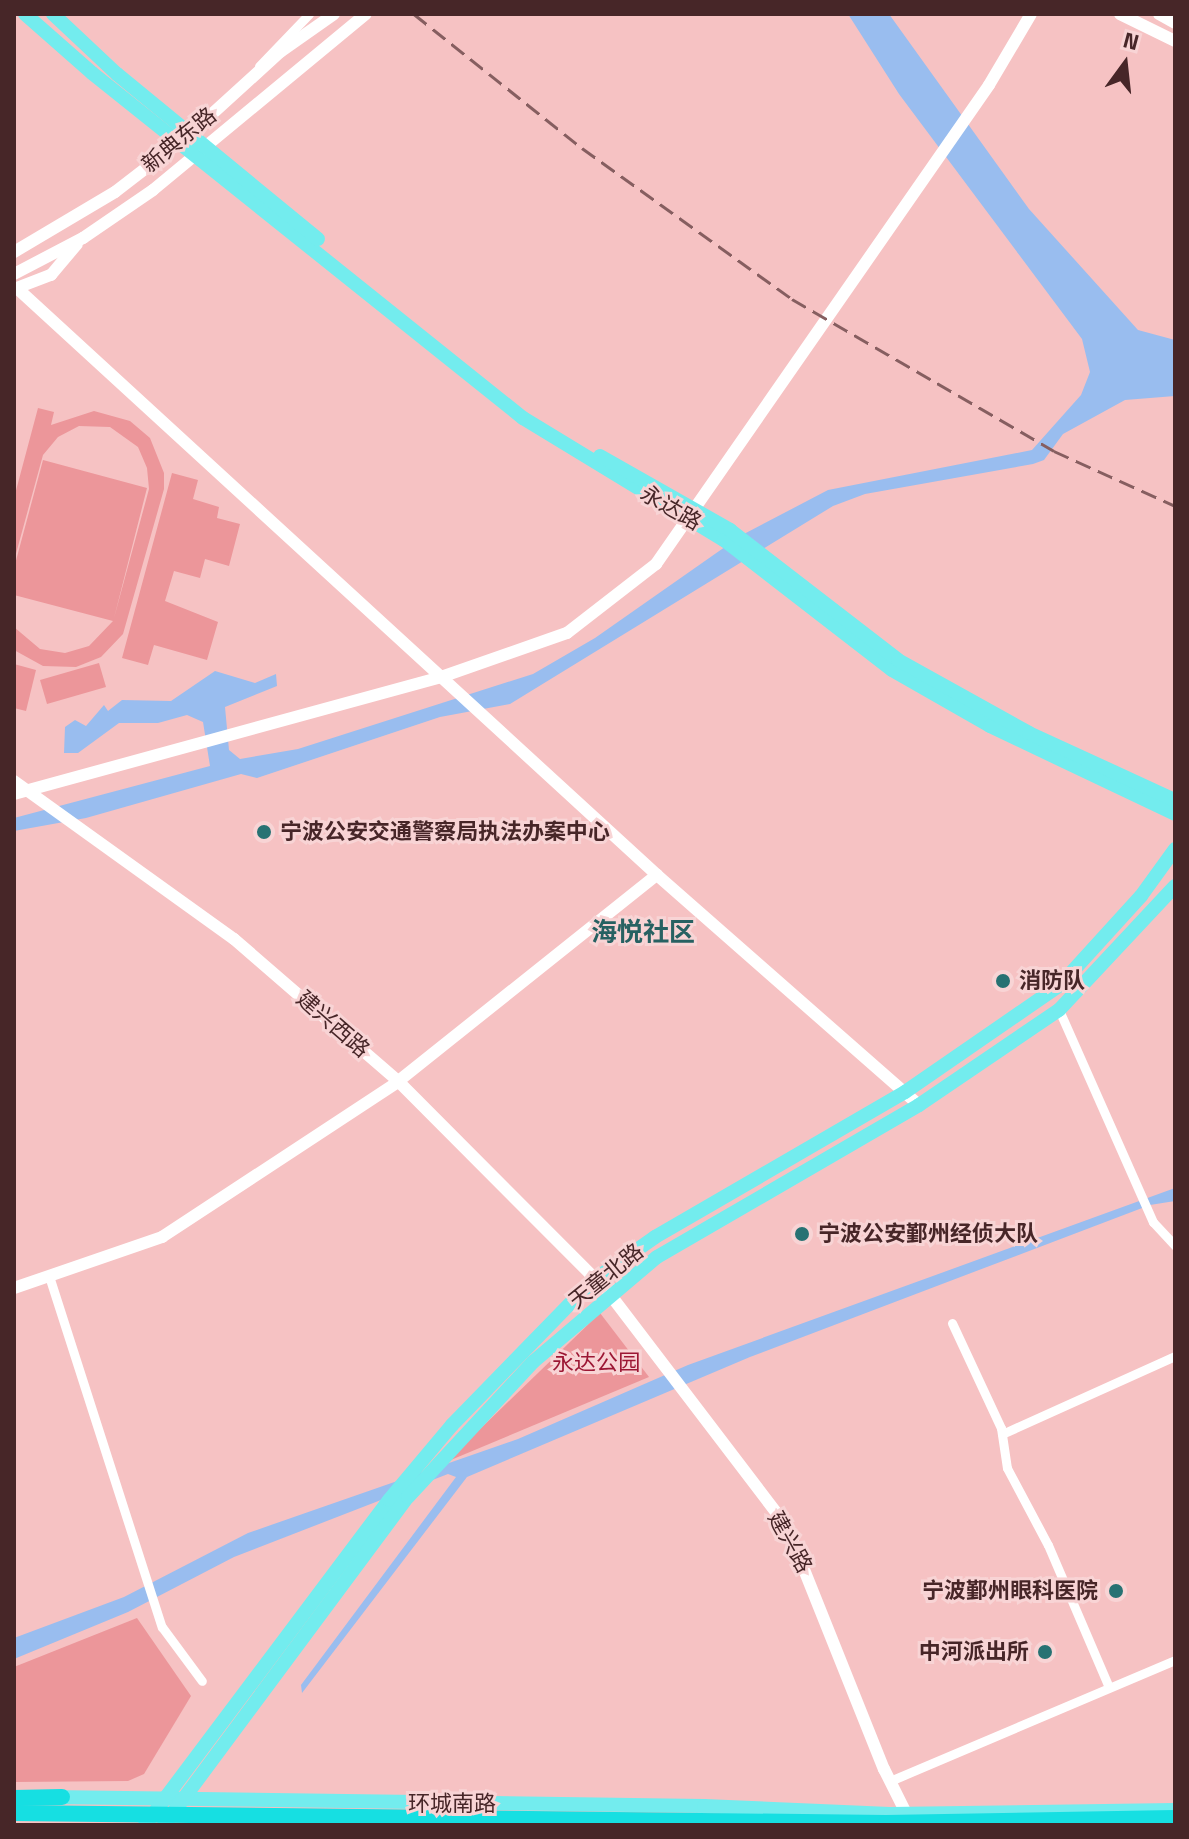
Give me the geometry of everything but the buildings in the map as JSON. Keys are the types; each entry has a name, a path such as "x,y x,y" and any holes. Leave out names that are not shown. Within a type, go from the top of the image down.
{"highway":[{"path":"14,1797 62,1797"},
{"path":"14,1813 886,1823 1175,1818"}],"main road":[{"path":"15,14 185,138"},
{"path":"25,14 68,52"},
{"path":"53,14 185,138"},
{"name":"永达路","path":"185,138 527,409 727,535 898,660 1029,733 1175,800"},
{"name":"永达路","path":"766,562 824,620 930,693 1175,814"},
{"name":"天童北路","path":"164,1825 389,1500 596,1279 655,1237 905,1092 1060,985 1141,896 1175,849"},
{"name":"天童北路","path":"145,1825 437,1461 493,1401 609,1293 657,1257 919,1105 1059,1010 1175,886"},
{"name":"环城南路","path":"62,1797 704,1806 890,1814 921,1811 1175,1810"}],"street":[{"path":"251,79 270,49 309,14"},
{"name":"新典东路","path":"14,252 115,192 334,14"},
{"name":"新典东路","path":"14,274 83,238 202,152 333,36 366,14"},
{"path":"21,789 449,680 567,633 656,564 970,112 1031,14"},
{"path":"1120,14 1175,41"},
{"path":"1159,14 1175,23"},
{"path":"83,238 51,275 16,290 449,680 657,875 919,1105"},
{"name":"建兴西路","path":"21,789 80,827 234,939 398,1081 609,1293"},
{"path":"14,1288 162,1237 398,1081 657,875"},
{"path":"1059,1010 1153,1222 1175,1246"},
{"path":"49,1276 162,1627 202,1681"},
{"name":"建兴路","path":"609,1293 787,1527 890,1781 913,1825"},
{"path":"952,1323 1002,1434 1007,1468 1048,1545 1109,1687"},
{"path":"1002,1434 1175,1356"},
{"path":"890,1781 1175,1660"}],"green space":[{"path":"38,408 54,412 51,425 94,411 130,421 150,438 164,473 164,489 123,634 101,657 76,667 43,666 14,650 14,627 40,649 65,653 89,646 113,621 14,595 14,568 43,460 147,488 114,618 149,489 147,468 138,447 110,427 79,426 58,437 43,455 14,561 14,498"},
{"path":"172,473 198,480 193,499 219,507 217,518 240,524 229,566 205,559 200,578 174,571 165,601 218,622 207,660 154,645 148,665 122,658"},
{"path":"99,663 106,687 47,704 40,680"},
{"path":"14,664 36,670 26,711 14,708"},
{"name":"永达公园","path":"600,1313 649,1377 446,1462"},
{"path":"137,1618 191,1696 144,1774 128,1781 14,1782 14,1667"}],"water":[{"path":"848,14 889,14 1029,209 1138,330 1175,340 1175,396 1125,400 1063,434 1044,460 1033,464 865,494 833,506 510,704 440,717 257,778 241,774 86,818 14,831 14,818 210,766 203,722 187,715 158,723 119,723 78,753 64,753 65,727 75,720 86,726 104,705 108,711 122,700 171,701 215,671 255,683 276,674 277,686 225,707 229,750 240,759 298,749 533,674 595,638 742,535 828,490 1032,450 1081,395 1090,372 1082,339 899,94"},
{"path":"1175,1188 1175,1201 1150,1205 750,1357 467,1477 302,1693 301,1685 456,1477 448,1474 234,1557 128,1612 14,1659 14,1638 124,1597 248,1533 518,1439 688,1365"}],"railway":[{"path":"414,14 582,148 792,299 1054,451 1175,506"}],"place":[{"name":"宁波公安交通警察局执法办案中心","path":"264,832"},
{"name":"消防队","path":"1003,981"},
{"name":"宁波公安鄞州经侦大队","path":"802,1234"},
{"name":"宁波鄞州眼科医院","path":"1116,1591"},
{"name":"中河派出所","path":"1045,1652"}],"district":[{"name":"海悦社区","path":"643,932"}]}
